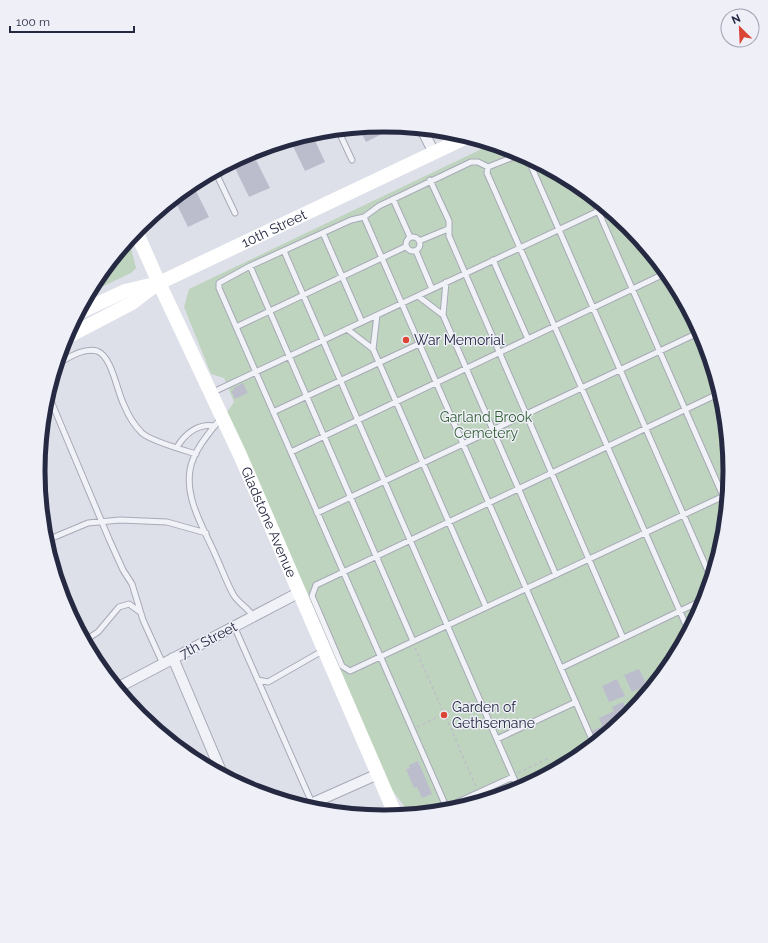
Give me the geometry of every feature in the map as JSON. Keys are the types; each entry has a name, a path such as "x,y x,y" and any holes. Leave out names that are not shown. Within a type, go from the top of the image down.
{"street":[{"path":"425,135 434,153"},
{"name":"10th Street","path":"86,309 125,291 159,284 459,141"},
{"name":"Gladstone Avenue","path":"139,238 210,393 218,422 240,455 393,810"},
{"path":"75,333 132,303 159,284"},
{"name":"7th Street","path":"121,686 300,592"},
{"path":"173,658 220,768"},
{"path":"313,803 378,774"}],"lane":[{"path":"340,135 352,160"},
{"path":"445,805 219,288 219,283 250,266 352,220 364,217 379,206 430,180 471,162 478,162 488,167 512,157"},
{"path":"532,166 708,569"},
{"path":"488,167 487,173 686,625"},
{"path":"218,176 235,213"},
{"path":"430,180 449,221 448,229 465,273 623,638"},
{"path":"393,199 410,237"},
{"path":"210,393 598,211 685,410 722,489"},
{"path":"364,217 592,739"},
{"path":"419,241 448,229"},
{"path":"323,233 362,322"},
{"path":"405,247 410,252 416,251 420,247 419,241 415,237 410,237"},
{"path":"405,247 406,241 410,237"},
{"path":"236,327 405,247"},
{"path":"284,251 516,784"},
{"path":"416,251 432,289"},
{"path":"493,260 528,339"},
{"path":"250,266 413,640"},
{"path":"291,452 661,276"},
{"path":"446,282 443,315 556,575"},
{"path":"418,296 443,315"},
{"path":"373,349 377,315"},
{"path":"346,329 373,349 486,607"},
{"path":"317,513 694,335"},
{"path":"273,412 419,344"},
{"path":"64,361 78,354 90,351 98,352 103,355 111,369 123,404 135,425 148,438 196,454"},
{"path":"714,397 316,585 312,596 342,666 347,671 350,671 413,640 556,575 722,496"},
{"path":"52,404 123,570 132,584 140,612 163,664"},
{"path":"176,447 182,438 194,429 218,422"},
{"path":"218,422 196,454 190,471 192,500 233,594 253,616"},
{"path":"52,538 88,523 147,520 167,522 206,533"},
{"path":"89,638 98,632 119,607 129,604 140,612"},
{"path":"561,668 696,604"},
{"path":"234,626 310,802"},
{"path":"258,680 268,682 325,650"},
{"path":"497,739 576,702"},
{"path":"464,801 513,776"}],"path":[{"path":"413,640 443,711 445,710 446,713"},
{"path":"446,713 479,699"},
{"path":"442,715 441,712 443,711"},
{"path":"446,713 448,716 446,717 479,793"},
{"path":"412,729 442,715"},
{"path":"442,715 443,718 446,717"},
{"path":"513,776 549,758"}],"green space":[{"name":"Garland Brook Cemetery","path":"485,148 514,158 554,178 608,217 639,248 653,265 678,302 688,322 705,363 711,384 720,427 722,449 723,472 720,516 705,580 678,641 653,678 639,695 608,726 590,740 572,753 534,776 493,793 472,799 428,808 407,810 389,786 227,412 234,402 224,378 211,374 184,307 189,289"},
{"path":"131,246 136,268 131,273 99,288"}],"building":[{"path":"386,132 366,142 362,133"},
{"path":"315,140 325,162 305,171 292,145"},
{"path":"255,158 270,188 249,197 234,167"},
{"path":"196,190 209,217 188,227 177,204"},
{"path":"243,383 248,393 235,399 231,391 234,390 233,388"},
{"path":"639,669 647,685 632,692 624,675"},
{"path":"617,679 625,696 609,702 602,686"},
{"path":"623,702 625,706 629,705 594,736 592,731 602,726 599,718 614,711 612,707"},
{"path":"418,761 432,794 422,798 417,787 414,788 406,769 410,768 409,765"}],"place":[{"name":"War Memorial","path":"406,340"},
{"name":"Garden of Gethsemane","path":"444,715"}]}
